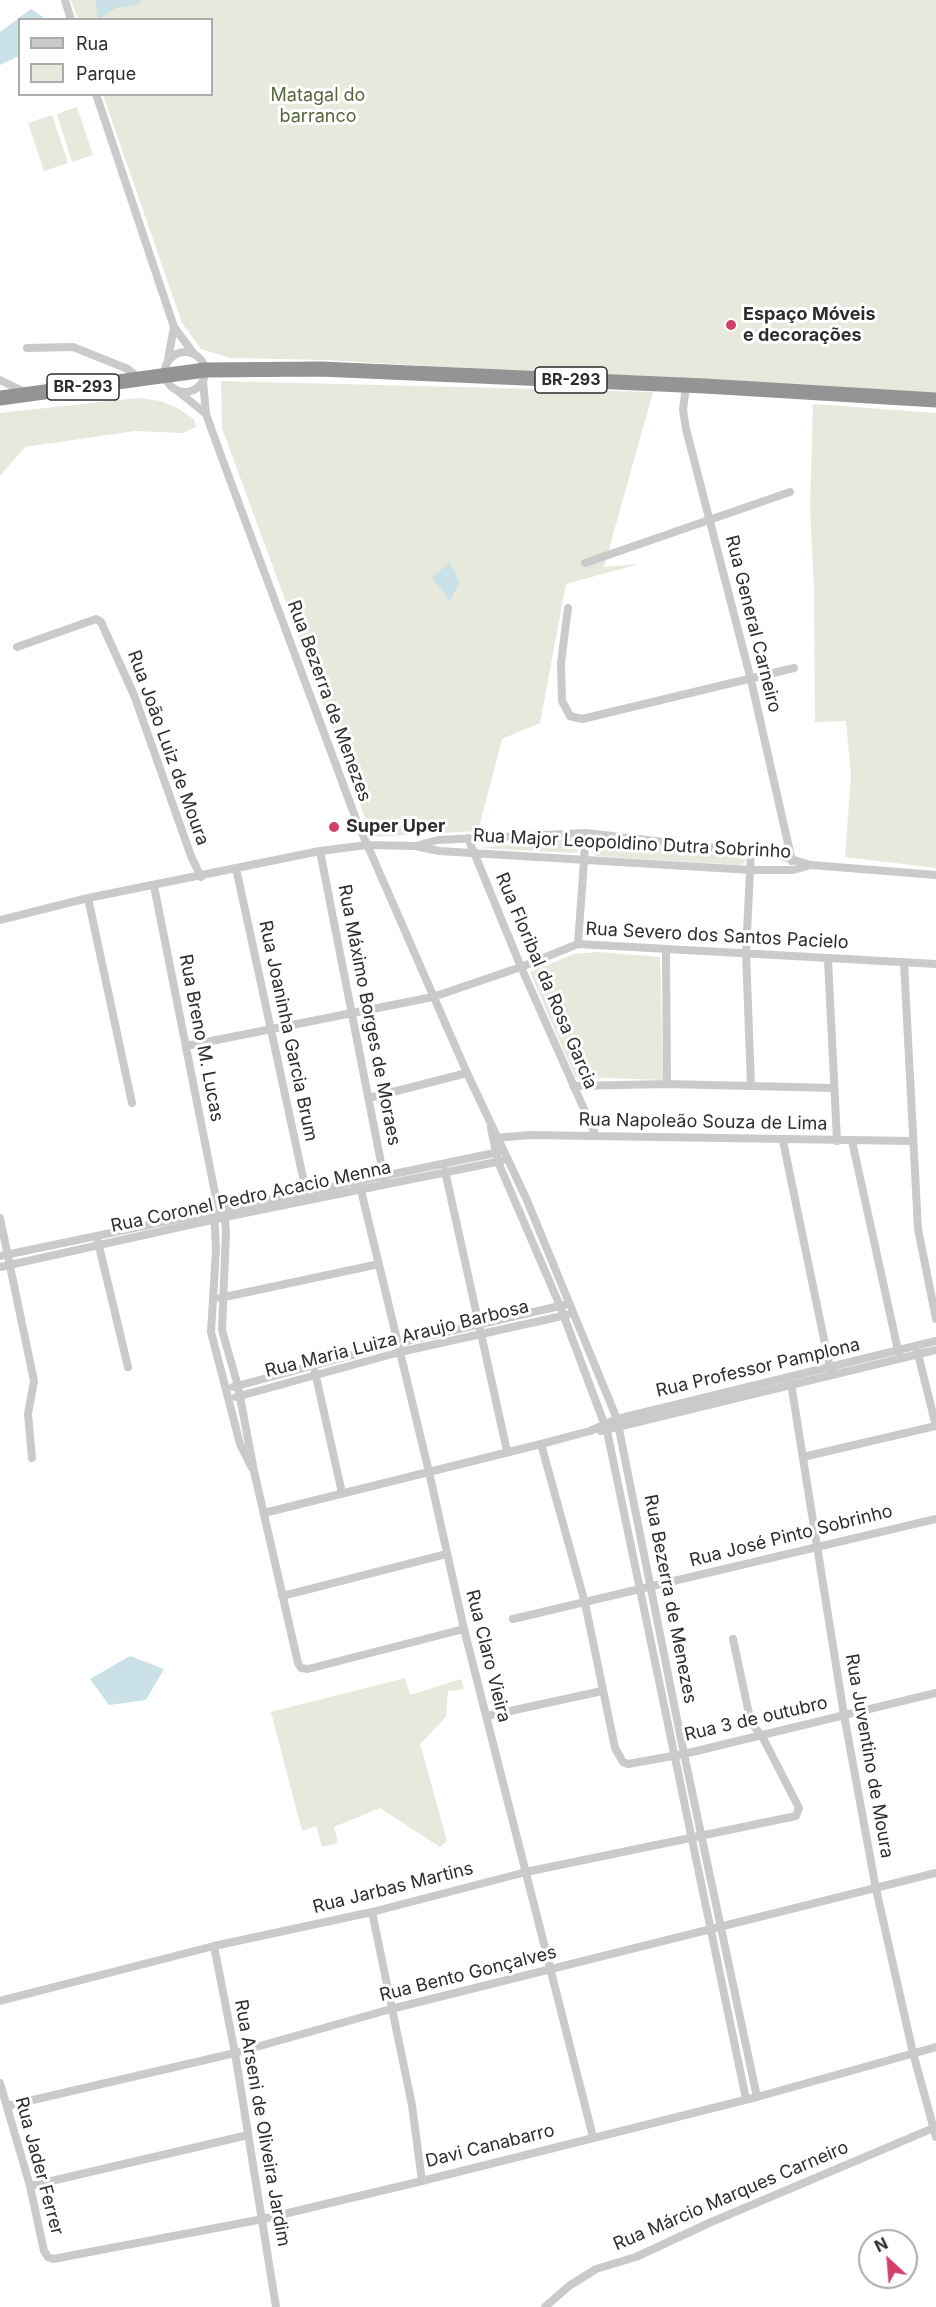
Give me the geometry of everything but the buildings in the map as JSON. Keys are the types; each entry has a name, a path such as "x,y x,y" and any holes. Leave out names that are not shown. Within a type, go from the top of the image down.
{"highway":[{"name":"BR-293","path":"0,398 139,378 167,368 204,376 321,369 936,400"}],"street":[{"path":"65,0 70,18"},
{"path":"97,96 174,327 204,364 204,376 193,391 179,392"},
{"path":"174,327 167,382 206,414"},
{"path":"27,348 73,347 128,369 139,378"},
{"path":"167,368 180,353 194,354"},
{"name":"Rua Bezerra de Menezes","path":"204,376 206,414 367,845 491,1127 507,1155 619,1424 701,1834 746,2099"},
{"path":"0,380 30,394"},
{"name":"Rua General Carneiro","path":"686,386 683,410 686,429 751,680 793,870"},
{"path":"585,564 708,518 790,492"},
{"path":"568,608 561,682 562,701 570,716 582,719 603,715 794,668"},
{"name":"Rua João Luiz de Moura","path":"17,647 96,619 102,621 134,695 191,856 201,877"},
{"path":"578,944 586,833"},
{"name":"Rua Major Leopoldino Dutra Sobrinho","path":"415,846 438,840 586,833 751,852 791,858 811,865 936,875"},
{"name":"Rua Floribal da Rosa Garcia","path":"468,838 520,967 596,1136"},
{"name":"Rua Major Leopoldino Dutra Sobrinho","path":"0,920 88,898 201,877 320,851 367,845 415,846 439,851 751,870 793,870 811,865"},
{"name":"Rua Máximo Borges de Moraes","path":"320,851 385,1182"},
{"path":"751,852 746,952 751,1086"},
{"name":"Rua Joaninha Garcia Brum","path":"236,868 269,1029 307,1196"},
{"name":"Rua Breno M. Lucas","path":"154,886 216,1197 214,1215 216,1250 211,1332 240,1444 254,1471"},
{"path":"88,898 132,1103"},
{"name":"Rua Severo dos Santos Pacielo","path":"186,1046 433,997 578,944 936,964"},
{"path":"666,950 667,1084"},
{"path":"828,958 837,1141"},
{"path":"904,963 918,1229 936,1319"},
{"path":"369,1098 467,1073"},
{"path":"573,1086 667,1084 834,1088"},
{"name":"Rua Napoleão Souza de Lima","path":"496,1138 530,1135 783,1141 913,1141"},
{"name":"Rua Bezerra de Menezes","path":"496,1138 497,1157 560,1306 606,1427 692,1836 757,2097"},
{"path":"783,1141 831,1372"},
{"path":"852,1141 900,1356"},
{"name":"Rua Coronel Pedro Acacio Menna","path":"307,1196 362,1191 385,1182 507,1155"},
{"path":"445,1169 507,1451"},
{"name":"Rua Coronel Pedro Acacio Menna","path":"0,1268 164,1230 225,1212 307,1196 359,1182 385,1182"},
{"name":"Rua Claro Vieira","path":"359,1182 429,1472 464,1629 593,2137"},
{"name":"Rua Breno M. Lucas","path":"216,1197 225,1212"},
{"path":"225,1212 227,1249 222,1330 238,1391 298,1664 301,1668 308,1669 464,1629"},
{"name":"Rua Coronel Pedro Acacio Menna","path":"4,1255 162,1221 214,1215"},
{"path":"0,1218 4,1255 11,1265 34,1381 28,1414 32,1458"},
{"path":"162,1221 164,1230"},
{"path":"529,1234 539,1229"},
{"path":"96,1235 128,1367"},
{"path":"51,1245 53,1256"},
{"path":"216,1250 227,1249"},
{"path":"213,1299 380,1264"},
{"name":"Rua Maria Luiza Araujo Barbosa","path":"228,1393 278,1386 316,1376 570,1303"},
{"name":"Rua Maria Luiza Araujo Barbosa","path":"238,1391 276,1376 398,1343 574,1313"},
{"name":"Rua Professor Pamplona","path":"918,1351 936,1341"},
{"name":"Rua Professor Pamplona","path":"264,1513 606,1427 670,1416 831,1372 918,1351 936,1350"},
{"path":"803,1457 936,1426 918,1351"},
{"path":"352,1355 355,1365"},
{"path":"314,1365 342,1493"},
{"path":"276,1376 278,1386"},
{"path":"590,1385 602,1381"},
{"name":"Rua Professor Pamplona","path":"619,1424 668,1406 791,1382"},
{"name":"Rua Juventino de Moura","path":"791,1382 844,1715 876,1889 913,2053 936,2137"},
{"path":"668,1406 670,1416"},
{"path":"487,1716 602,1691 585,1603 541,1444"},
{"path":"616,1473 628,1470"},
{"name":"Rua José Pinto Sobrinho","path":"513,1619 936,1518"},
{"path":"282,1596 446,1554"},
{"path":"733,1638 748,1715 762,1736"},
{"path":"657,1670 668,1668"},
{"name":"Rua 3 de outubro","path":"602,1691 619,1759 628,1764 684,1754 936,1693"},
{"name":"Rua Jarbas Martins","path":"0,2001 214,1946 372,1912 526,1872 796,1816 799,1808 762,1736"},
{"name":"Rua Bento Gonçalves","path":"7,2106 235,2053 391,2009 936,1873"},
{"path":"372,1912 412,2105 422,2181"},
{"name":"Rua Arseni de Oliveira Jardim","path":"214,1946 235,2053 276,2307"},
{"name":"Davi Canabarro","path":"48,2258 53,2259 263,2219 757,2097 936,2047"},
{"name":"Rua Jader Ferrer","path":"0,2083 48,2258"},
{"name":"Rua Márcio Marques Carneiro","path":"545,2307 568,2286 596,2269 636,2257 709,2223 934,2127"},
{"path":"30,2186 248,2135"}],"green space":[{"name":"Matagal do barranco","path":"71,0 936,0 936,395 325,360 230,358 201,349 182,323 103,96 213,96 213,18 78,18"},
{"path":"77,107 93,155 72,162 57,114"},
{"path":"52,115 68,163 44,171 28,123"},
{"path":"221,381 653,392 604,567 639,564 566,584 540,723 502,739 478,831 372,837 222,428"},
{"path":"138,398 161,401 179,409 194,419 196,427 183,433 135,431 25,447 0,476 0,413"},
{"path":"813,404 936,413 936,868 845,857 851,775 846,721 815,722 814,589 810,507"},
{"path":"575,839 579,844 578,851 572,853 479,848"},
{"path":"597,840 743,858 746,861 741,865 596,856 590,849 592,842"},
{"path":"598,952 660,957 663,1080 575,1077 530,972 574,954"},
{"path":"405,1678 410,1695 461,1679 464,1689 448,1691 446,1717 420,1744 447,1841 440,1847 380,1808 334,1827 338,1843 322,1847 316,1826 302,1831 271,1712"}],"water":[{"path":"96,0 141,0 140,4 116,8 97,18"},
{"path":"31,9 44,18 19,18"},
{"path":"18,19 18,56 0,65 0,32"},
{"path":"449,562 460,582 450,601 432,578"},
{"path":"130,1656 164,1669 146,1700 109,1705 90,1679"}],"place":[{"name":"Espaço Móveis e decorações","path":"731,325"},
{"name":"Super Uper","path":"334,827"}]}
